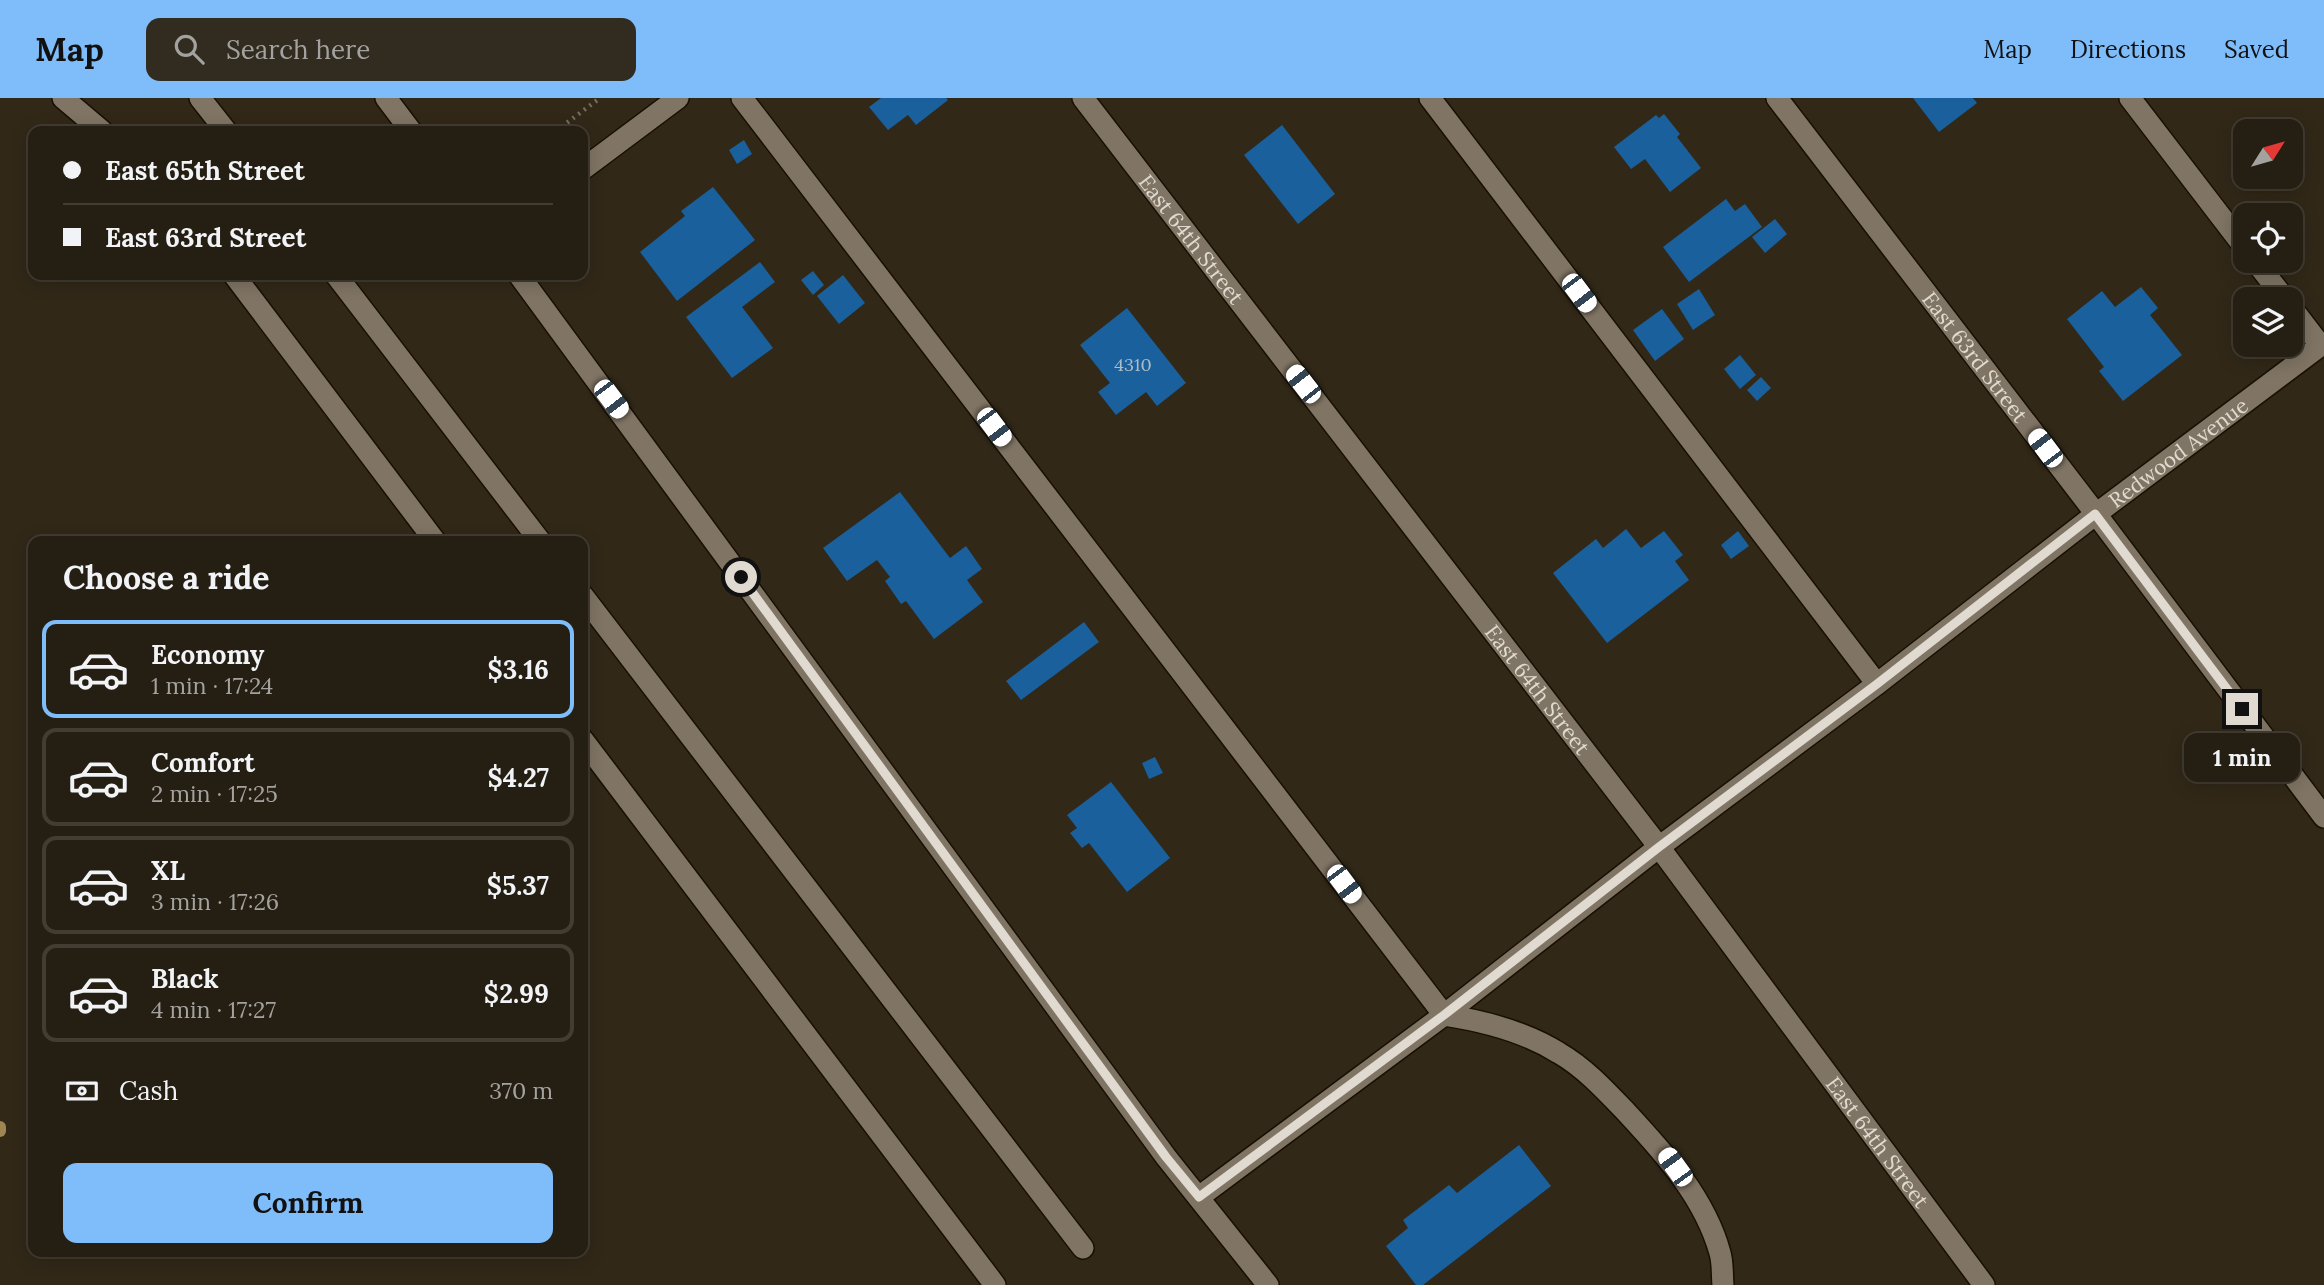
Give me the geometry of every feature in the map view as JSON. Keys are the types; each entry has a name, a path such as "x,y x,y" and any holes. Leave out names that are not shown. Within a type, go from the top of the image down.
{"street":[{"path":"63,98 96,126"},
{"path":"200,98 222,126"},
{"path":"386,98 407,126"},
{"path":"588,165 678,98"},
{"path":"742,98 1444,1015 1510,1029 1560,1053 1598,1082 1663,1151 1698,1199 1721,1254 1723,1285"},
{"name":"East 64th Street","path":"1083,98 1659,847 1984,1285"},
{"path":"1430,98 1877,684"},
{"name":"East 63rd Street","path":"1777,98 2324,817"},
{"path":"2130,98 2233,232"},
{"path":"2264,273 2276,287"},
{"path":"238,280 308,369 431,536"},
{"path":"340,280 536,536"},
{"path":"523,280 1166,1157 1268,1285"},
{"path":"2303,321 2323,345"},
{"name":"Redwood Avenue","path":"1199,1197 1444,1015 2095,514 2323,345"},
{"path":"588,603 1083,1248"},
{"path":"588,747 995,1285"}],"path":[{"path":"563,126 600,98"}],"building":[{"path":"881,98 948,100 916,125 908,115 888,130 869,107"},
{"path":"1913,98 1973,98 1977,103 1939,132"},
{"path":"1664,114 1680,134 1677,137 1701,168 1670,192 1645,159 1631,169 1614,147 1656,115 1659,118"},
{"path":"1282,125 1335,194 1298,224 1244,155"},
{"path":"744,140 752,154 737,164 729,150"},
{"path":"713,187 755,240 677,301 640,252 685,216 681,211"},
{"path":"1726,199 1735,211 1745,204 1762,227 1689,282 1663,247"},
{"path":"1775,219 1787,234 1765,253 1752,237"},
{"path":"760,262 775,282 742,307 773,348 732,378 686,317"},
{"path":"813,271 824,285 813,295 801,280"},
{"path":"843,275 865,303 839,324 817,296"},
{"path":"2141,287 2158,308 2150,315 2182,355 2123,401 2099,371 2104,367 2067,319 2102,291 2115,307"},
{"path":"1699,289 1715,315 1693,330 1677,304"},
{"path":"1127,308 1186,383 1157,406 1146,392 1116,415 1098,392 1110,383 1080,345"},
{"path":"1662,309 1684,339 1655,361 1633,330"},
{"path":"1740,355 1756,375 1740,389 1724,369"},
{"path":"1761,377 1771,388 1757,401 1747,390"},
{"path":"900,492 950,558 966,546 982,569 967,580 983,602 934,639 906,601 901,604 885,581 890,577 877,560 847,581 823,548"},
{"path":"1626,529 1641,548 1664,531 1683,555 1675,561 1689,580 1607,643 1553,573 1596,539 1603,548"},
{"path":"1738,531 1749,546 1731,559 1721,545"},
{"path":"1084,622 1099,642 1021,700 1006,681"},
{"path":"1155,757 1163,773 1149,779 1142,763"},
{"path":"1111,782 1170,858 1127,892 1089,843 1082,848 1070,833 1077,828 1067,815"},
{"path":"1519,1145 1551,1186 1423,1285 1416,1285 1386,1246 1408,1228 1403,1220 1449,1185 1457,1193"}],"route":[{"path":"741,577 1166,1157 1199,1197 1444,1015 2095,514 2242,709"}]}
